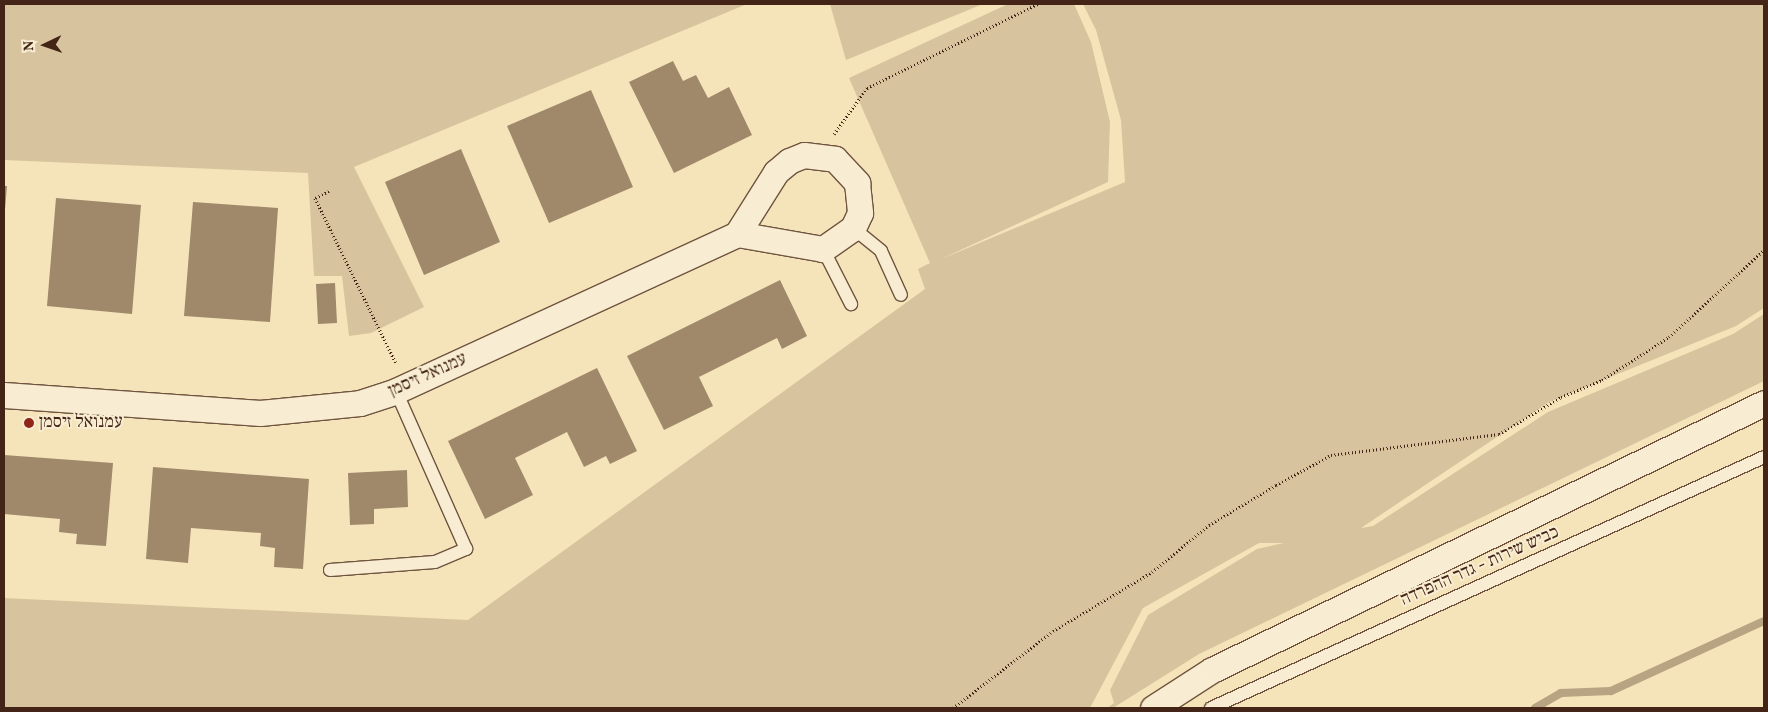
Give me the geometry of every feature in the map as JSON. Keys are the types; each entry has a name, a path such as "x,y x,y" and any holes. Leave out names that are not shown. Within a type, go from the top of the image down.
{"street":[{"path":"819,154 842,164 857,184 860,213 853,228 823,249 737,234 776,172 789,161 819,154"},
{"name":"עמנואל זיסמן","path":"4,395 260,413 360,403 402,389 737,234"},
{"path":"1153,708 1212,670 1764,403"}],"lane":[{"path":"853,228 881,250 901,295"},
{"path":"823,249 850,304"},
{"path":"330,570 435,562 466,549 402,389"},
{"name":"כביש שירות - גדר ההפרדה","path":"1210,708 1764,457"}],"path":[{"path":"819,154 867,88 1038,4"},
{"path":"328,191 315,198 402,389"},
{"path":"952,708 1053,631 1152,572 1209,525 1276,485 1331,455 1499,434 1561,397 1602,380 1668,337 1764,250"}],"shaded area":[{"path":"4,4 747,4 354,167 424,307 371,333 349,336 342,276 314,276 308,173 4,160"},
{"path":"830,4 983,4 846,60"},
{"path":"1008,4 1074,4 1091,42 1110,122 1108,182 939,260 1125,182 1121,120 1096,30 1083,4 1764,4 1764,308 1736,326 1549,402 1361,528 1373,526 1548,412 1733,334 1764,314 1764,381 1199,654 1113,708 1107,708 1114,703 1110,690 1148,615 1257,549 1284,543 1259,543 1143,608 1090,708 4,708 4,598 468,620 925,289 918,269 930,263 849,78"}],"building":[{"path":"673,61 683,81 696,75 708,98 729,87 752,135 674,173 629,82"},
{"path":"591,90 633,187 549,223 507,126"},
{"path":"461,149 500,242 424,275 385,182"},
{"path":"4,186 7,186 5,210 4,210"},
{"path":"56,198 141,205 132,314 47,306"},
{"path":"193,202 278,208 270,322 184,316"},
{"path":"780,280 807,336 782,349 777,338 699,377 713,406 664,430 627,356"},
{"path":"335,283 337,323 318,324 316,284"},
{"path":"597,368 637,451 610,464 606,456 584,467 567,432 515,458 533,495 485,519 448,441"},
{"path":"4,455 113,463 106,546 76,544 77,534 59,532 60,519 4,514"},
{"path":"153,467 309,479 303,569 274,567 275,548 260,546 261,533 191,528 188,563 146,559"},
{"path":"407,470 408,507 374,509 374,524 350,525 348,473"}],"waterway":[{"path":"1535,708 1561,693 1611,691 1764,621"}],"place":[{"name":"עמנואל זיסמן","path":"29,423"}]}
